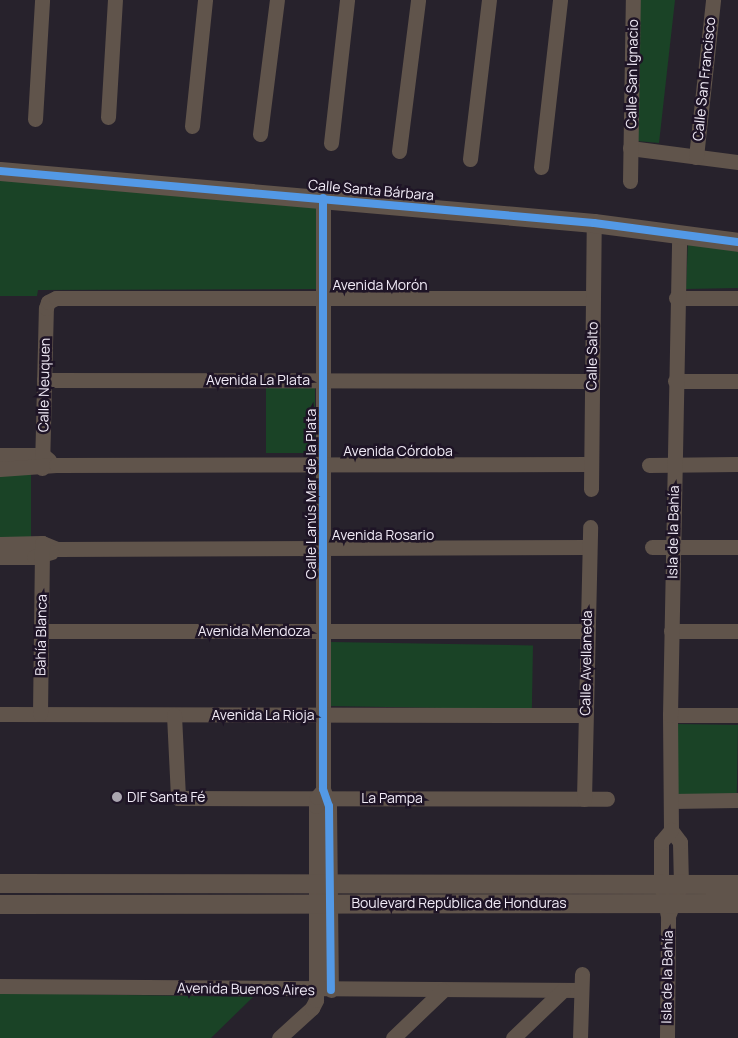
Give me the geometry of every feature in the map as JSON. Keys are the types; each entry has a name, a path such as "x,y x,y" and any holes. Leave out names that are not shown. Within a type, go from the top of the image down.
{"street":[{"path":"35,119 42,0"},
{"path":"108,116 116,0"},
{"path":"192,126 205,0"},
{"path":"260,134 277,0"},
{"path":"331,142 347,0"},
{"path":"399,150 418,0"},
{"path":"470,159 489,0"},
{"path":"541,167 560,0"},
{"name":"Calle San Ignacio","path":"630,181 633,0"},
{"name":"Calle San Francisco","path":"696,157 713,0"},
{"name":"Calle San Ignacio","path":"630,148 738,162"},
{"name":"Calle Santa Bárbara","path":"0,171 594,223 738,242"},
{"name":"Calle Lanús Mar de la Plata","path":"279,1038 312,1008 324,990 323,198"},
{"name":"Calle Salto","path":"591,489 594,223"},
{"name":"Isla de la Bahía","path":"679,234 676,298 670,715 671,830 680,842 680,884"},
{"name":"Avenida Morón","path":"48,302 56,298 592,298"},
{"path":"676,298 738,298"},
{"name":"Calle Neuquen","path":"47,462 44,380 48,302"},
{"name":"Avenida La Plata","path":"44,380 591,381"},
{"path":"675,381 738,381"},
{"name":"Avenida Córdoba","path":"0,455 47,462 590,464"},
{"name":"Avenida Córdoba","path":"0,469 47,462"},
{"path":"649,465 738,464"},
{"name":"Calle Avellaneda","path":"584,799 588,547 590,527"},
{"name":"Avenida Rosario","path":"0,544 42,550"},
{"name":"Avenida Rosario","path":"0,557 57,549 588,547"},
{"path":"652,547 738,547"},
{"name":"Bahía Blanca","path":"40,714 42,550"},
{"name":"Avenida Mendoza","path":"41,631 587,631"},
{"path":"671,631 738,632"},
{"name":"Avenida La Rioja","path":"0,714 585,715"},
{"name":"La Pampa","path":"174,715 178,798 323,795 607,799"},
{"path":"670,715 738,715"},
{"path":"671,801 738,800"},
{"name":"Isla de la Bahía","path":"667,1038 667,902 661,842 671,830"},
{"name":"Boulevard República de Honduras","path":"4,882 323,883 667,902"},
{"name":"Boulevard República de Honduras","path":"667,902 680,884 738,884"},
{"name":"Boulevard República de Honduras","path":"4,904 738,903"},
{"path":"580,1038 582,974"},
{"name":"Avenida Buenos Aires","path":"0,986 324,990 581,990"},
{"path":"393,1038 443,990"},
{"path":"513,1038 562,990"}],"green space":[{"path":"640,0 675,0 659,143 637,141"},
{"path":"0,180 316,203 317,289 38,290 37,296 0,296"},
{"path":"688,242 738,249 738,288 686,289"},
{"path":"266,386 315,386 315,453 266,453"},
{"path":"0,473 31,473 31,537 0,537"},
{"path":"331,642 533,646 532,710 330,706"},
{"path":"678,724 738,725 737,795 677,794"},
{"path":"0,993 253,997 211,1038 0,1038"}],"cycle path":[{"path":"0,171 594,223 738,242"},
{"path":"323,198 323,789 329,806 331,990"}],"place":[{"name":"DIF Santa Fé","path":"117,797"}]}
